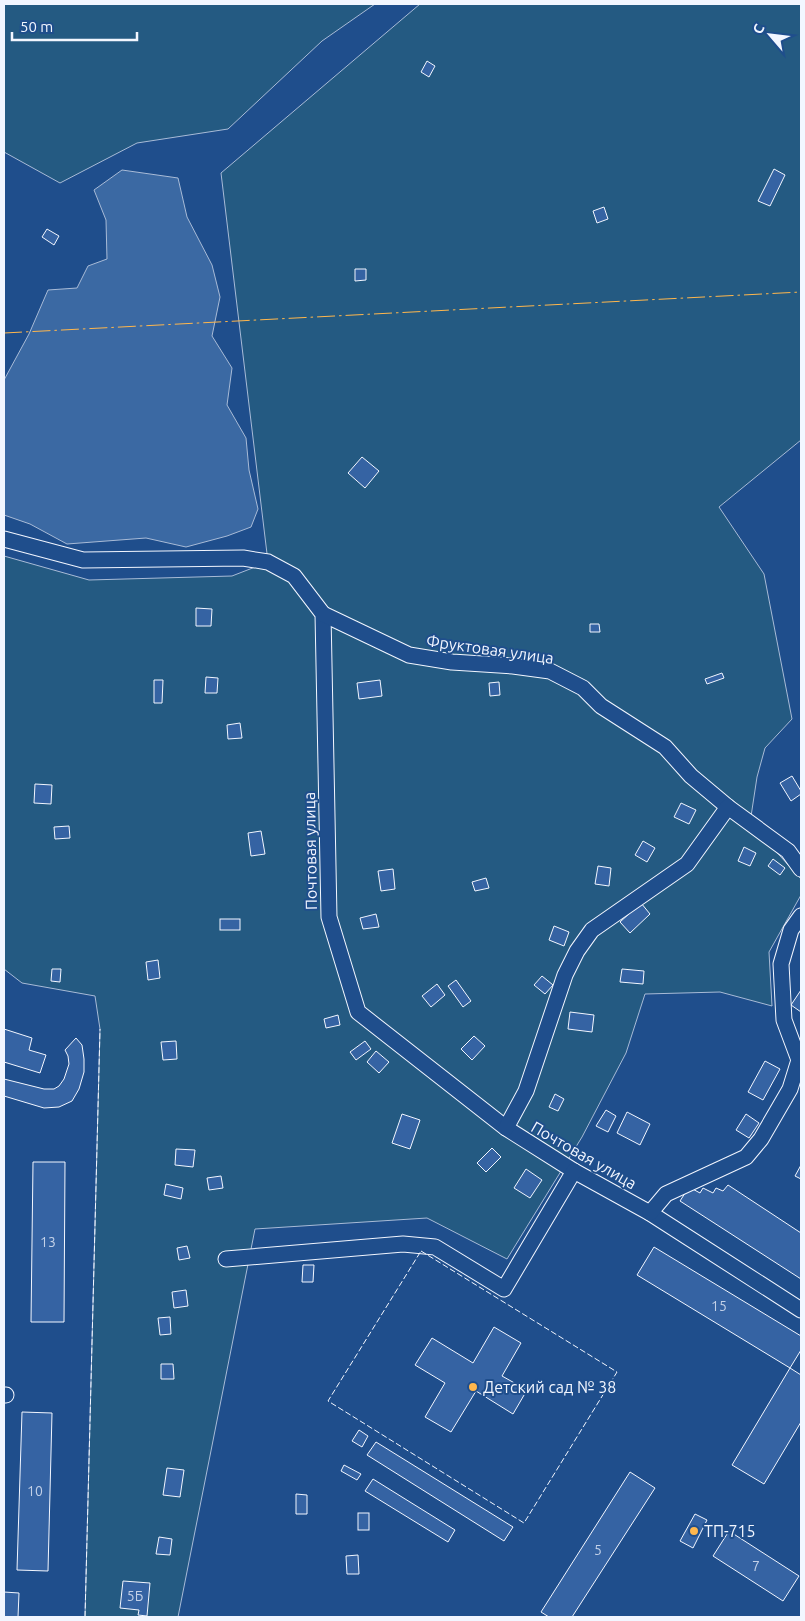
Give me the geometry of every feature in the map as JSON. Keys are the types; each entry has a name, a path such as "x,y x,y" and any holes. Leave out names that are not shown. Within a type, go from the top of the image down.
{"street":[{"path":"4,539 83,560 243,558 268,562 294,576 323,614"},
{"name":"Фруктовая улица","path":"323,614 409,655 452,662 513,666 550,671 583,688 601,706 665,746 690,776 728,807 788,851 801,870"},
{"name":"Почтовая улица","path":"323,614 329,917 358,1012 506,1128 574,1171 650,1213 801,1310"},
{"path":"506,1128 526,1091 565,975 576,951 592,930 686,864 728,807"},
{"path":"650,1213 666,1194 746,1157 761,1139 790,1089 799,1060 784,1020 781,964 791,930 801,916"},
{"path":"226,1259 404,1244 435,1248 504,1289 574,1171"}],"shaded area":[{"path":"4,4 375,4 322,41 228,129 137,143 60,183 4,152"},
{"path":"420,4 801,4 801,440 719,507 764,574 792,719 765,748 757,777 750,823 801,879 801,895 769,952 772,1006 720,992 645,994 626,1053 582,1137 507,1259 427,1218 255,1229 178,1617 85,1617 100,1029 95,996 22,983 4,969 4,556 89,580 232,576 268,562 221,173"},
{"path":"122,170 178,178 187,217 212,265 220,297 212,336 232,368 227,405 246,438 249,470 258,509 251,527 227,536 186,547 146,538 67,544 30,524 4,515 4,380 29,334 48,290 77,288 88,266 107,259 106,220 94,190"}],"building":[{"path":"427,61 435,66 429,77 421,72"},
{"path":"774,169 785,175 770,206 758,201"},
{"path":"604,207 608,219 597,223 593,211"},
{"path":"47,229 59,236 54,245 42,237"},
{"path":"355,269 366,269 366,280 355,281"},
{"path":"362,457 379,471 365,488 348,473"},
{"path":"196,608 212,609 211,626 196,626"},
{"path":"590,624 599,624 600,632 590,632"},
{"path":"722,673 724,678 707,684 705,679"},
{"path":"206,677 218,678 217,693 205,693"},
{"path":"154,680 163,680 162,703 154,703"},
{"path":"380,680 382,696 359,699 357,683"},
{"path":"499,682 500,695 490,696 489,683"},
{"path":"240,723 242,738 228,739 227,725"},
{"path":"792,776 801,794 791,801 780,783"},
{"path":"35,784 52,785 51,804 34,803"},
{"path":"681,803 696,810 689,824 674,817"},
{"path":"69,826 70,838 55,839 54,827"},
{"path":"261,831 265,854 251,856 248,833"},
{"path":"643,841 655,848 647,862 635,855"},
{"path":"744,847 756,853 750,866 738,861"},
{"path":"773,859 785,868 780,875 768,866"},
{"path":"598,866 611,868 609,886 595,884"},
{"path":"393,869 395,889 381,891 378,871"},
{"path":"486,878 489,888 475,891 472,882"},
{"path":"641,903 650,914 630,933 620,922"},
{"path":"376,914 379,927 363,929 360,918"},
{"path":"220,919 240,919 240,930 220,930"},
{"path":"554,926 569,932 564,946 549,940"},
{"path":"158,960 160,978 148,980 146,962"},
{"path":"52,969 61,969 60,982 51,981"},
{"path":"622,969 644,971 643,984 620,982"},
{"path":"542,976 553,985 545,994 534,985"},
{"path":"456,980 471,1001 463,1007 448,986"},
{"path":"437,984 445,995 431,1007 422,996"},
{"path":"801,990 801,1012 791,1005"},
{"path":"570,1012 594,1015 592,1032 568,1029"},
{"path":"338,1015 340,1025 326,1028 324,1019"},
{"path":"4,1029 32,1038 29,1050 46,1055 40,1073 4,1062"},
{"path":"474,1036 485,1046 472,1060 461,1049"},
{"path":"76,1038 82,1045 84,1072 79,1089 72,1101 59,1107 44,1108 4,1096 4,1079 44,1089 54,1089 59,1086 64,1079 69,1064 65,1050"},
{"path":"176,1041 177,1059 163,1060 161,1042"},
{"path":"365,1041 371,1049 356,1060 350,1052"},
{"path":"376,1051 389,1062 379,1073 367,1062"},
{"path":"765,1061 780,1069 763,1100 748,1092"},
{"path":"555,1094 564,1099 558,1111 549,1107"},
{"path":"606,1110 616,1116 608,1132 596,1126"},
{"path":"627,1112 650,1124 640,1145 617,1133"},
{"path":"402,1114 420,1120 410,1149 392,1143"},
{"path":"746,1114 759,1123 749,1138 736,1130"},
{"path":"492,1148 501,1157 486,1172 477,1163"},
{"path":"176,1149 195,1150 193,1167 175,1165"},
{"path":"33,1162 65,1162 64,1322 31,1322"},
{"path":"801,1165 801,1179 795,1176"},
{"path":"526,1169 542,1180 530,1198 514,1188"},
{"path":"221,1176 223,1188 209,1190 207,1178"},
{"path":"166,1184 183,1188 181,1199 164,1195"},
{"path":"728,1185 801,1233 801,1279 680,1201 689,1187 700,1193 703,1188 713,1193 716,1188 723,1191"},
{"path":"187,1246 190,1258 179,1260 177,1248"},
{"path":"654,1247 801,1336 801,1350 790,1368 637,1275"},
{"path":"303,1265 314,1265 313,1282 302,1282"},
{"path":"186,1290 188,1306 174,1308 172,1292"},
{"path":"170,1317 171,1334 160,1335 158,1318"},
{"path":"494,1327 521,1343 502,1376 527,1390 513,1414 476,1391 451,1432 425,1417 445,1383 415,1365 432,1338 473,1363"},
{"path":"161,1364 173,1364 174,1379 161,1379"},
{"path":"790,1368 801,1375 801,1422 764,1484 732,1465"},
{"path":"22,1412 52,1413 48,1571 17,1570"},
{"path":"359,1430 368,1436 362,1447 352,1441"},
{"path":"376,1442 513,1527 504,1541 367,1455"},
{"path":"344,1465 361,1474 357,1480 341,1471"},
{"path":"167,1468 184,1470 180,1497 163,1495"},
{"path":"630,1472 655,1488 572,1617 549,1617 541,1612"},
{"path":"373,1479 455,1530 448,1542 365,1491"},
{"path":"296,1494 307,1495 307,1514 296,1514"},
{"path":"358,1513 369,1513 369,1530 358,1530"},
{"name":"ТП-715","path":"695,1514 707,1520 693,1548 680,1541"},
{"path":"729,1531 799,1576 783,1601 713,1556"},
{"path":"159,1537 172,1539 170,1555 156,1554"},
{"path":"358,1555 359,1574 347,1574 346,1556"},
{"path":"123,1581 150,1583 147,1616 138,1615 139,1610 120,1608"},
{"path":"4,1592 19,1593 18,1617 4,1617"}],"fence":[{"path":"85,1617 100,1029"},
{"path":"421,1251 617,1372 524,1523 328,1401 421,1251"}],"power":[{"path":"4,333 801,292"}],"place":[{"name":"Детский сад № 38","path":"473,1387"},
{"name":"ТП-715","path":"694,1531"}]}
